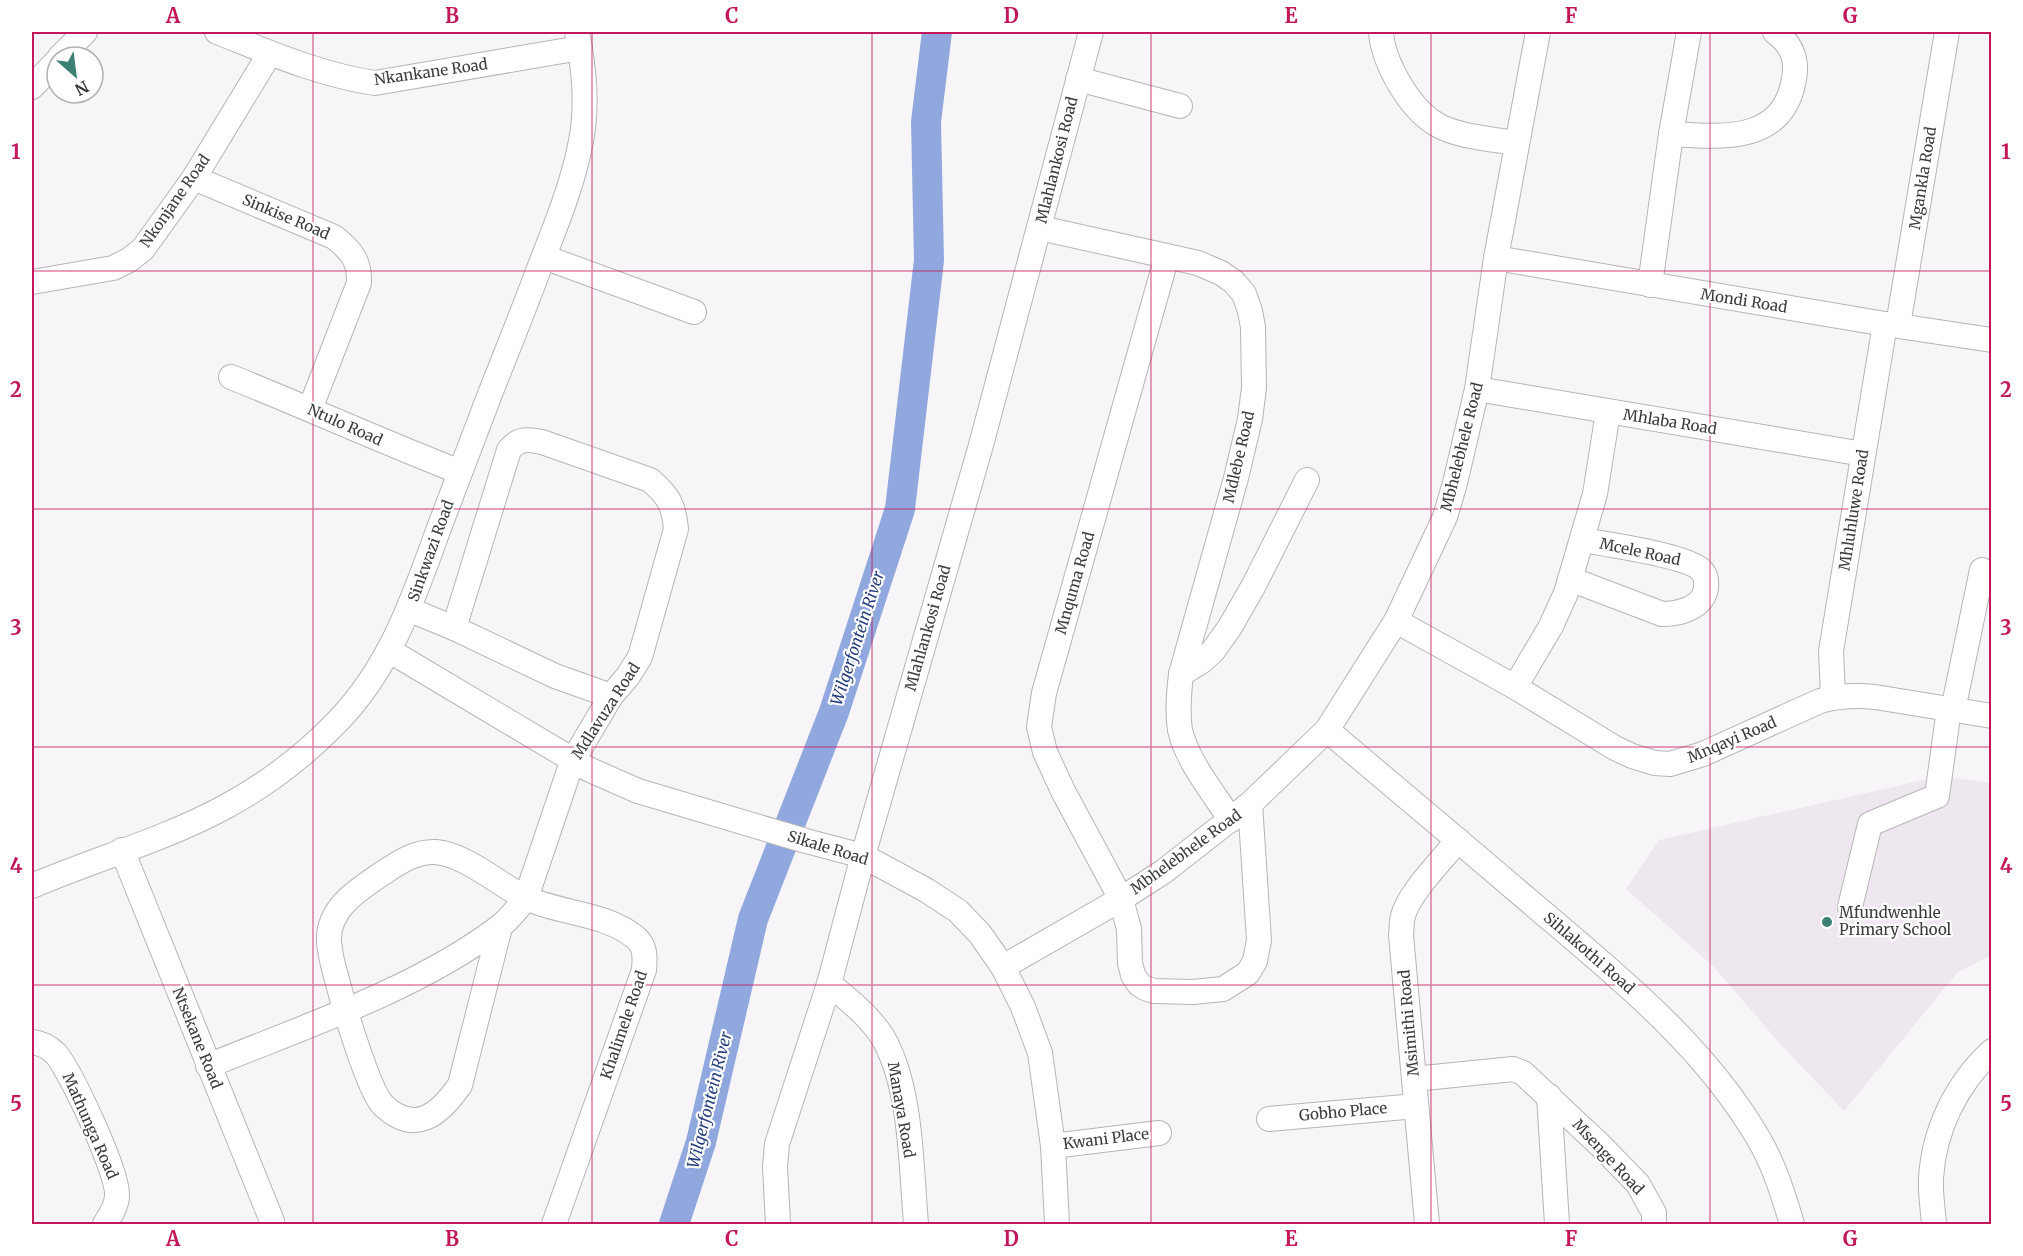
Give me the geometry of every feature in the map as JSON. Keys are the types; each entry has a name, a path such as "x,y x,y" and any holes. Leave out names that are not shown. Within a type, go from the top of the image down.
{"street":[{"path":"72,45 85,32"},
{"name":"Nkankane Road","path":"217,32 343,78 375,83 578,40"},
{"name":"Mlahlankosi Road","path":"778,1224 775,1167 777,1144 829,984 863,856 981,445 1091,32"},
{"path":"1381,32 1386,59 1398,80 1416,105 1436,124 1464,134 1516,143"},
{"name":"Mbhelebhele Road","path":"1003,967 1163,872 1250,804 1327,730 1396,621 1445,517 1455,483 1477,389 1516,143 1538,32"},
{"path":"1650,285 1671,134 1689,32"},
{"path":"1671,134 1723,137 1748,133 1766,125 1780,114 1788,102 1796,65 1792,50 1784,38 1775,32"},
{"name":"Mgankla Road","path":"1892,325 1947,32"},
{"name":"Sinkwazi Road","path":"32,886 208,815 265,782 301,755 339,720 374,678 410,610 460,472 560,215 581,141 586,108 578,40"},
{"name":"Nkonjane Road","path":"32,282 113,268 129,260 143,249 194,178 270,53"},
{"path":"32,87 45,73"},
{"path":"1078,79 1180,106"},
{"name":"Sinkise Road","path":"194,178 334,237 346,246 357,261 359,283 310,409"},
{"name":"Mdlebe Road","path":"1040,228 1198,263 1221,273 1234,282 1244,294 1250,311 1254,368 1250,419 1236,478 1180,674 1178,712 1186,748 1231,820"},
{"name":"Mnquma Road","path":"1121,899 1063,791 1045,752 1039,727 1044,693 1167,256"},
{"path":"544,257 694,312"},
{"name":"Mondi Road","path":"1497,258 1992,340"},
{"name":"Mhluhluwe Road","path":"1833,697 1831,651 1863,454 1892,325"},
{"name":"Ntulo Road","path":"231,378 460,472"},
{"name":"Mhlaba Road","path":"1477,389 1863,454"},
{"name":"Mcele Road","path":"1515,687 1551,626 1566,593 1595,494 1608,412"},
{"name":"Mdlavuza Road","path":"208,1066 345,1010 433,968 500,927 526,898 572,762 611,696 640,657 676,529 675,513 669,499 650,480 542,442 528,439 514,444 509,450 454,628"},
{"path":"1180,674 1202,662 1230,627 1307,480"},
{"name":"Mcele Road","path":"1570,579 1662,614 1674,614 1698,602 1706,589 1703,572 1678,558 1582,540"},
{"path":"1850,908 1869,824 1937,796 1951,710 1982,570"},
{"path":"410,610 454,628 555,676 611,696"},
{"name":"Mnqayi Road","path":"1396,621 1515,687 1616,748 1655,763 1670,764 1703,754 1833,697 1867,696 1992,716"},
{"name":"Sikale Road","path":"390,651 572,762 638,791 863,856 958,910 980,934 1003,967 1023,1007 1040,1053 1053,1146 1058,1224"},
{"name":"Sihlakothi Road","path":"1327,730 1610,970 1690,1046 1729,1094 1758,1137 1779,1179 1792,1224"},
{"name":"Mbhelebhele Road","path":"1121,899 1129,929 1133,975 1145,988 1154,991 1193,992 1223,989 1248,973 1255,961 1259,940 1250,804"},
{"name":"Msimithi Road","path":"1427,1224 1401,935 1403,916 1420,887 1458,840"},
{"name":"Ntsekane Road","path":"122,850 208,1066 274,1223"},
{"name":"Khalimele Road","path":"500,927 460,1085 446,1105 420,1120 406,1119 392,1113 381,1103 373,1089 345,1010 328,941 332,922 338,909 355,892 401,861 417,854 434,852 452,855 526,898 608,922 637,939 645,955 644,970 554,1224"},
{"name":"Manaya Road","path":"829,984 864,1015 880,1034 892,1054 900,1080 908,1128 916,1224"},
{"name":"Mathunga Road","path":"32,1042 47,1047 62,1062 113,1172 118,1198 105,1224"},
{"path":"1934,1224 1931,1179 1935,1147 1947,1108 1966,1080 1992,1051"},
{"name":"Msenge Road","path":"1414,1079 1513,1069 1523,1073 1638,1184 1654,1213 1654,1224"},
{"name":"Msenge Road","path":"1549,1096 1557,1224"},
{"name":"Gobho Place","path":"1269,1119 1416,1106"},
{"name":"Kwani Place","path":"1053,1146 1159,1133"}],"shaded area":[{"name":"Mfundwenhle Primary School","path":"1941,776 1991,783 1991,955 1957,973 1844,1111 1784,1048 1713,966 1626,889 1659,840"}],"waterway":[{"name":"Wilgerfontein River","path":"674,1224 701,1142 753,919 834,712 900,509 929,260 926,122 937,32"}],"place":[{"name":"Mfundwenhle Primary School","path":"1827,922"}]}
